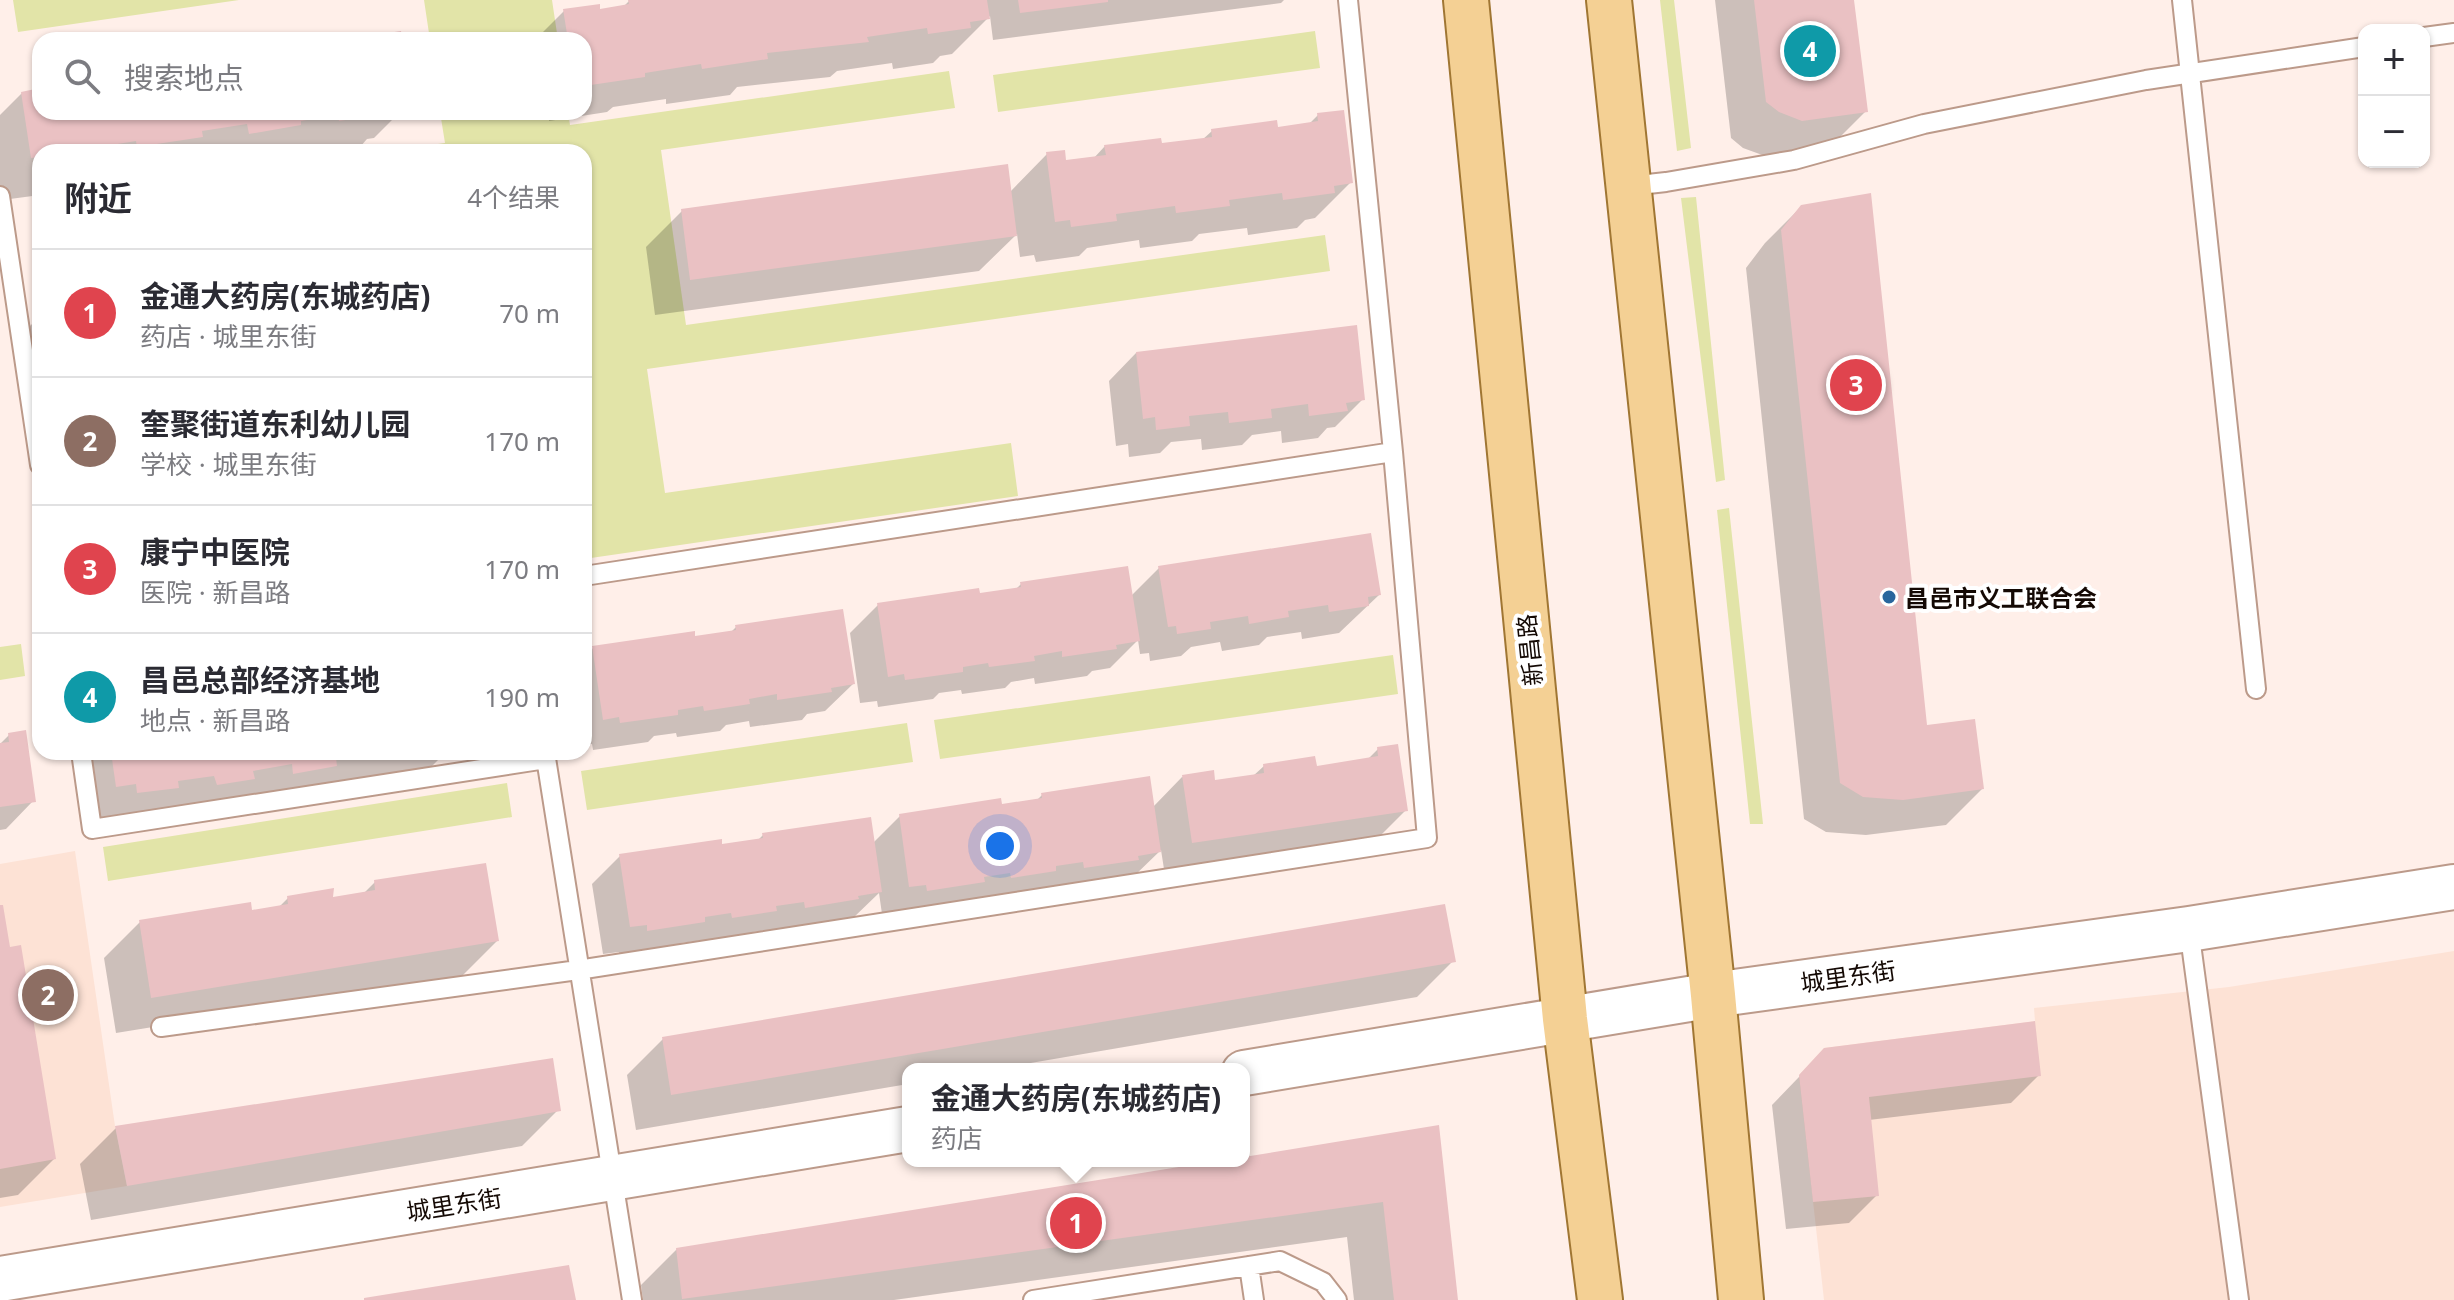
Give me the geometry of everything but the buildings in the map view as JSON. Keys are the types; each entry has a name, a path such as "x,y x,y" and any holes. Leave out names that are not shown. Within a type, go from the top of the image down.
{"main road":[{"name":"新昌路","path":"1466,0 1565,1019 1600,1300"},
{"path":"1609,0 1713,995 1741,1300"}],"street":[{"name":"城里东街","path":"1250,1072 1713,995 2189,929 2454,887"},
{"name":"城里东街","path":"0,1279 902,1130"}],"lane":[{"path":"161,1027 578,970 1427,838 1348,0"},
{"path":"2182,0 2256,689"},
{"path":"2430,36 2454,33"},
{"path":"1630,186 1794,160 1924,124 2146,80 2358,48"},
{"path":"0,196 32,411"},
{"path":"592,575 1393,452"},
{"path":"82,760 92,829 515,760"},
{"path":"547,760 632,1300"},
{"path":"2189,929 2239,1300"},
{"path":"1033,1300 1280,1261 1323,1282 1337,1300"},
{"path":"1249,1266 1254,1300"}],"shaded area":[{"path":"75,851 115,1126 127,1186 0,1207 0,864"},
{"path":"2454,951 2454,1300 1824,1300 1799,1075 1824,1048 2035,1021 2034,1008 2229,987"}],"green space":[{"path":"13,0 239,0 18,32"},
{"path":"424,0 552,0 557,32 429,32"},
{"path":"1660,0 1674,0 1691,148 1677,151"},
{"path":"1315,31 1320,68 998,112 993,75"},
{"path":"949,71 955,108 661,150 686,325 1325,235 1330,271 647,369 665,493 1011,443 1018,496 592,558 592,144 438,144 445,143 441,120 569,120 570,125"},
{"path":"1696,197 1725,480 1716,482 1681,198"},
{"path":"1729,508 1763,824 1750,824 1717,510"},
{"path":"21,644 25,676 0,680 0,647"},
{"path":"1393,655 1398,694 940,759 934,720"},
{"path":"907,723 913,762 587,810 581,771"},
{"path":"507,783 512,817 108,881 103,847"}],"place":[{"name":"昌邑总部经济基地","path":"1810,51"},
{"name":"康宁中医院","path":"1856,385"},
{"name":"昌邑市义工联合会","path":"1889,597"},
{"name":"奎聚街道东利幼儿园","path":"48,995"},
{"name":"金通大药房(东城药店)","path":"1076,1223"}]}
